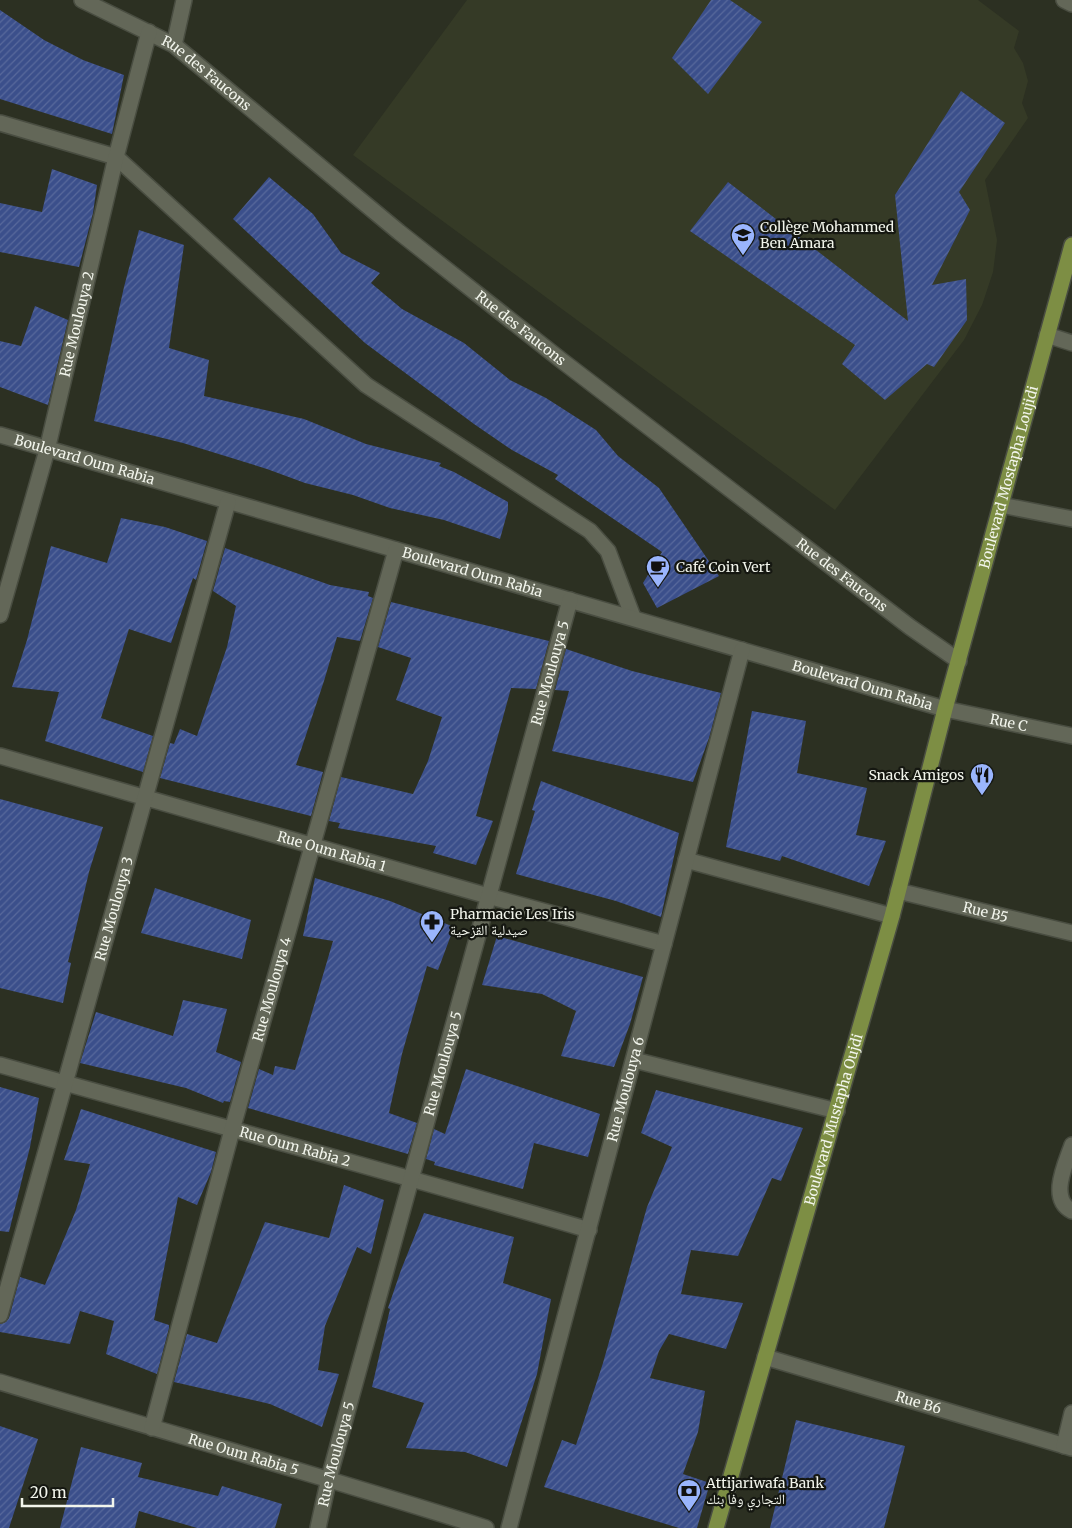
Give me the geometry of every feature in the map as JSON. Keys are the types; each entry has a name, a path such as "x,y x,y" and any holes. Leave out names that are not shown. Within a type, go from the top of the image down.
{"main road":[{"name":"Boulevard Mostapha Loujidi","path":"945,709 1072,244"},
{"name":"Boulevard Mustapha Oujdi","path":"716,1528 892,916 945,709"}],"street":[{"name":"Rue des Faucons","path":"82,0 174,45 399,232 562,360 910,627 959,661"},
{"path":"174,45 184,0"},
{"path":"1064,0 1072,4"},
{"name":"Rue Moulouya 2","path":"0,615 47,450 116,157 149,32"},
{"path":"0,123 116,157 366,385 590,531 608,551 633,617"},
{"path":"1047,335 1072,343"},
{"name":"Boulevard Oum Rabia","path":"0,436 633,617 945,709"},
{"name":"Rue Moulouya 3","path":"0,1315 228,502"},
{"path":"1001,505 1072,519"},
{"name":"Rue Moulouya 4","path":"152,1428 232,1130 396,550"},
{"name":"Rue Moulouya 5","path":"318,1528 329,1478 410,1177 570,600"},
{"name":"Rue Moulouya 6","path":"509,1528 742,650"},
{"name":"Rue C","path":"945,709 1072,736"},
{"name":"Rue Oum Rabia 1","path":"0,756 313,844 488,896 664,944"},
{"path":"686,860 892,916"},
{"name":"Rue B5","path":"898,891 1072,933"},
{"path":"634,1060 837,1111"},
{"name":"Rue Oum Rabia 2","path":"0,1065 232,1130 410,1177 588,1230"},
{"path":"1072,1145 1059,1186 1062,1199 1072,1211"},
{"name":"Rue B6","path":"765,1357 1068,1447"},
{"name":"Rue Oum Rabia 5","path":"0,1382 152,1428 329,1478 486,1528"},
{"path":"1068,1447 1072,1413"}],"shaded area":[{"name":"Collège Mohammed Ben Amara","path":"467,0 978,0 1019,31 1014,48 1023,63 1028,81 1022,103 1028,118 985,180 997,240 993,272 982,305 964,340 835,510 353,155"}],"building":[{"path":"711,0 730,0 762,22 708,94 672,58"},
{"path":"0,10 44,40 83,60 124,75 112,134 0,99"},
{"path":"961,91 1005,123 959,192 970,210 932,285 966,279 967,320 934,367 927,364 885,400 842,364 855,345 690,231 728,182 908,321 895,195"},
{"path":"52,169 97,185 93,213 79,267 0,252 0,203 42,212"},
{"path":"269,177 313,214 341,253 380,273 371,283 402,309 464,343 510,380 546,398 596,430 618,456 659,488 719,576 657,608 643,583 662,552 555,479 558,475 512,450 474,424 365,343 233,219"},
{"path":"139,230 184,245 169,348 209,360 204,396 304,419 366,444 441,463 439,466 454,472 508,502 508,510 500,539 444,520 390,508 353,495 305,483 183,443 94,421 124,287"},
{"path":"35,306 68,320 48,405 0,387 0,341 21,346"},
{"path":"121,518 165,527 207,541 196,580 193,578 171,643 129,629 101,718 153,736 143,772 45,741 59,692 12,687 27,640 51,546 107,563"},
{"path":"225,548 330,585 369,592 368,596 373,598 360,641 337,637 296,765 323,772 311,816 160,778 170,743 174,744 180,729 197,736 227,647 236,606 213,591"},
{"path":"391,602 549,641 536,689 511,688 476,816 493,821 476,865 433,853 436,846 338,828 340,823 329,821 341,777 413,794 428,761 442,717 396,700 411,658 378,647"},
{"path":"566,649 632,671 721,693 709,738 693,782 552,751 569,691 555,690"},
{"path":"752,711 806,721 797,773 867,788 856,835 886,841 869,886 782,856 780,861 726,847"},
{"path":"541,781 679,833 661,917 616,901 516,874 535,811 532,810"},
{"path":"0,799 103,827 89,872 68,962 71,963 63,1003 0,988"},
{"path":"315,878 390,901 454,927 438,970 427,966 402,1054 389,1113 417,1123 408,1154 248,1108 259,1069 273,1075 275,1066 295,1070 333,941 303,936"},
{"path":"155,888 251,920 242,959 141,933"},
{"path":"497,936 643,977 630,1024 614,1067 561,1056 576,1011 542,994 482,985"},
{"path":"183,1000 227,1009 216,1052 241,1062 230,1102 224,1101 223,1103 186,1088 80,1063 96,1012 173,1036"},
{"path":"466,1069 600,1114 588,1157 534,1143 523,1189 434,1165 435,1162 426,1159 434,1129 445,1134"},
{"path":"0,1087 39,1098 30,1147 9,1232 0,1231"},
{"path":"656,1090 803,1128 781,1181 772,1178 738,1256 691,1250 681,1294 743,1303 726,1349 669,1334 659,1351 650,1378 705,1391 698,1432 683,1474 710,1483 697,1528 679,1528 544,1487 562,1440 576,1445 603,1363 647,1207 672,1147 641,1133"},
{"path":"81,1109 216,1152 211,1172 197,1205 178,1197 154,1320 169,1325 157,1374 106,1354 114,1321 80,1311 70,1344 0,1332 0,1324 6,1322 9,1318 20,1277 45,1285 76,1210 90,1164 64,1160"},
{"path":"344,1185 384,1200 371,1254 357,1247 325,1326 318,1370 339,1374 322,1427 270,1404 174,1382 187,1334 217,1343 265,1222 329,1238"},
{"path":"424,1213 514,1237 503,1283 551,1299 537,1374 507,1467 465,1452 406,1448 424,1403 372,1387 390,1309 388,1308"},
{"path":"796,1420 905,1446 884,1528 770,1528"},
{"path":"0,1426 38,1439 9,1528 0,1528"},
{"path":"81,1447 142,1463 138,1477 218,1496 222,1486 282,1504 275,1528 197,1528 139,1511 135,1528 60,1528"}],"place":[{"name":"Collège Mohammed Ben Amara","path":"743,256"},
{"name":"Café Coin Vert","path":"658,588"},
{"name":"Snack Amigos","path":"982,796"},
{"name":"Pharmacie Les Iris صيدلية القزحية","path":"432,943"},
{"name":"Attijariwafa Bank التجاري وفا بنك","path":"689,1512"}]}
